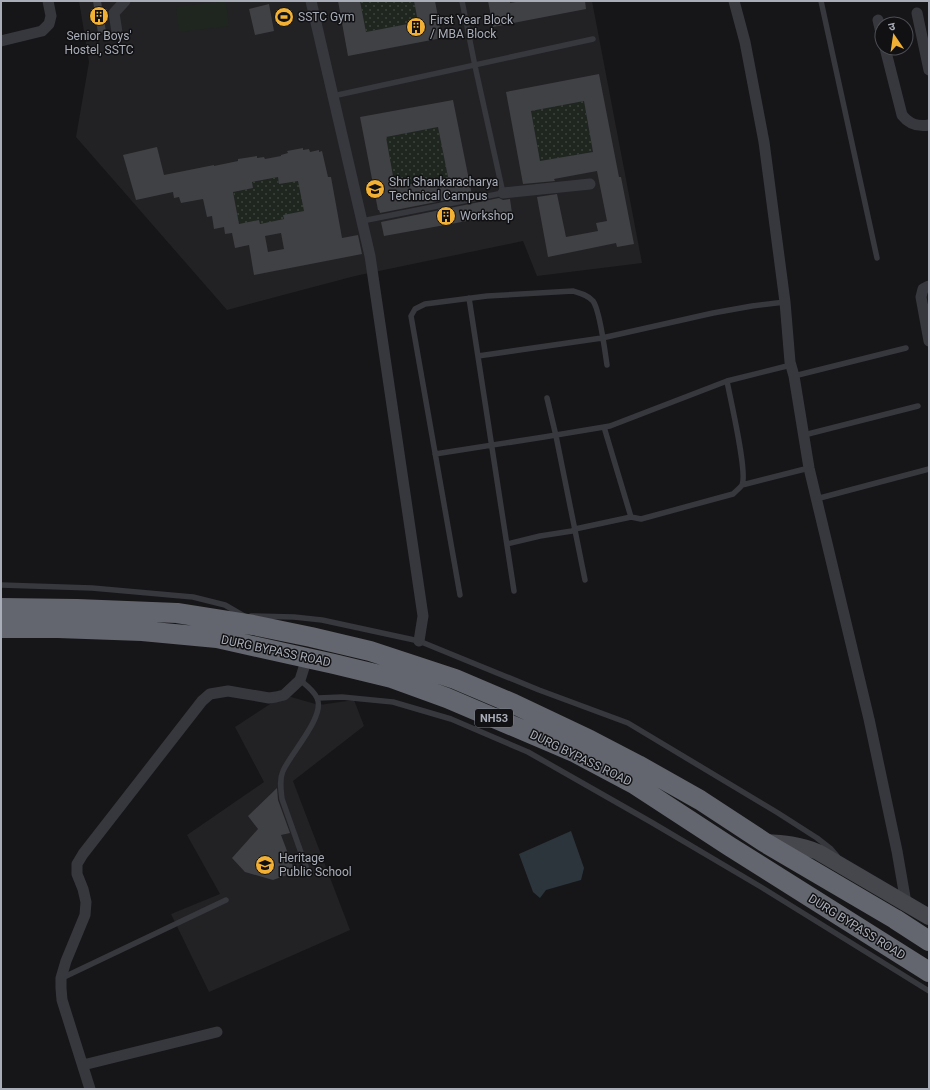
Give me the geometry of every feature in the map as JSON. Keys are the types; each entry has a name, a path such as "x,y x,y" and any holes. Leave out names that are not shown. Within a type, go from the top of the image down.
{"highway":[{"name":"DURG BYPASS ROAD","path":"1,608 177,613 248,620 370,651 455,679 514,704 590,740 638,765 700,800 764,842 929,941"},
{"name":"DURG BYPASS ROAD","path":"1,628 58,628 142,631 217,638 392,678 447,698 574,752 634,784 729,846 929,972"}],"street":[{"path":"1,41 42,31 49,24 51,16 48,1"},
{"path":"117,32 114,13 125,1"},
{"path":"311,1 370,256 423,616 420,641"},
{"path":"734,1 745,42 764,142 785,302 791,365 809,468 869,718 897,851 906,903"},
{"path":"917,13 929,70"},
{"path":"887,56 902,115 907,121 914,125 929,125"},
{"path":"503,192 590,184"},
{"path":"929,286 923,289 921,297 929,341"},
{"path":"90,1089 62,1000 61,978 66,961 85,916 86,902 77,874 77,864 83,854 202,701 210,694 228,691 268,698 284,694 300,680 307,658"},
{"path":"764,842 803,846 818,852 929,918"},
{"path":"83,1065 217,1032"}],"lane":[{"path":"362,221 503,192 462,1"},
{"path":"821,1 877,258"},
{"path":"332,96 475,66 593,39"},
{"path":"460,595 411,316 415,309 425,304 487,296 573,291 584,294 593,301 598,315 607,365"},
{"path":"469,298 514,590"},
{"path":"478,356 602,338 713,313 785,302"},
{"path":"794,376 906,348"},
{"path":"435,454 556,436 610,426 727,381 791,365"},
{"path":"727,381 744,476 742,485"},
{"path":"548,398 585,580"},
{"path":"804,435 918,406"},
{"path":"604,427 631,517"},
{"path":"507,544 631,517 641,519 733,494 742,485 809,468"},
{"path":"816,499 929,469"},
{"path":"1,585 92,588 192,597 225,605 248,620 294,617 322,620 420,641 539,690 628,723 778,812 817,838 831,849 845,868"},
{"path":"300,680 318,698 318,712 283,772 280,788 282,799 309,875"},
{"path":"318,698 342,697 393,702 451,719 528,752 676,837 841,936 929,991"},
{"path":"61,978 226,900"}],"shaded area":[{"name":"Shri Shankaracharya Technical Campus","path":"79,1 592,1 642,263 537,276 523,241 355,276 227,310 76,137 89,62"},
{"path":"226,1 229,26 179,32 176,7"},
{"path":"360,1 414,1 418,22 366,32"},
{"path":"584,101 593,152 540,161 531,111"},
{"path":"438,127 448,177 395,187 386,137"},
{"path":"303,175 299,183 304,211 284,219 240,229 232,185 243,190 253,188 252,182 278,177 279,184 289,182"},
{"name":"Heritage Public School","path":"284,695 319,705 354,700 364,726 293,781 350,930 209,992 171,914 220,894 187,835 264,782 235,727"},
{"path":"571,831 584,868 581,880 546,890 540,898 533,892 519,854"}],"building":[{"name":"Senior Boys' Hostel, SSTC","path":"93,1 101,1 106,32 98,33"},
{"name":"First Year Block / MBA Block","path":"338,1 360,1 366,32 418,22 414,1 435,1 442,38 348,56"},
{"path":"488,1 510,1 510,3 522,1 585,1 586,9 493,27"},
{"path":"269,4 274,31 255,35 249,9"},
{"path":"599,74 634,244 617,247 616,243 548,257 537,197 557,194 566,237 598,231 596,223 607,221 597,171 554,179 555,181 523,184 506,92","holes":["584,101 593,152 540,161 531,111"]},
{"path":"453,100 472,195 380,213 378,210 360,117","holes":["438,127 448,177 395,187 386,137"]},
{"path":"157,147 164,175 238,161 238,159 257,156 257,158 264,157 265,159 281,156 288,153 287,151 303,148 303,150 309,149 310,152 319,150 319,152 322,151 328,177 331,177 342,238 358,235 362,254 254,275 249,245 235,248 232,233 225,234 224,227 214,229 212,216 207,217 203,199 181,203 179,197 174,198 173,192 136,200 123,155","holes":["278,177 279,184 298,181 304,211 283,215 284,219 260,224 259,220 239,224 233,192 253,188 252,182","281,233 284,249 268,252 265,236"]},
{"name":"Workshop","path":"499,198 503,200 510,199 512,213 384,236 381,222"},
{"path":"277,788 278,800 290,833 281,835 295,872 273,880 245,872 232,858 258,829 248,816"}],"place":[{"name":"Senior Boys' Hostel, SSTC","path":"99,16"},
{"name":"SSTC Gym","path":"284,17"},
{"name":"First Year Block / MBA Block","path":"416,27"},
{"name":"Shri Shankaracharya Technical Campus","path":"375,189"},
{"name":"Workshop","path":"446,216"},
{"name":"Heritage Public School","path":"265,865"}]}
